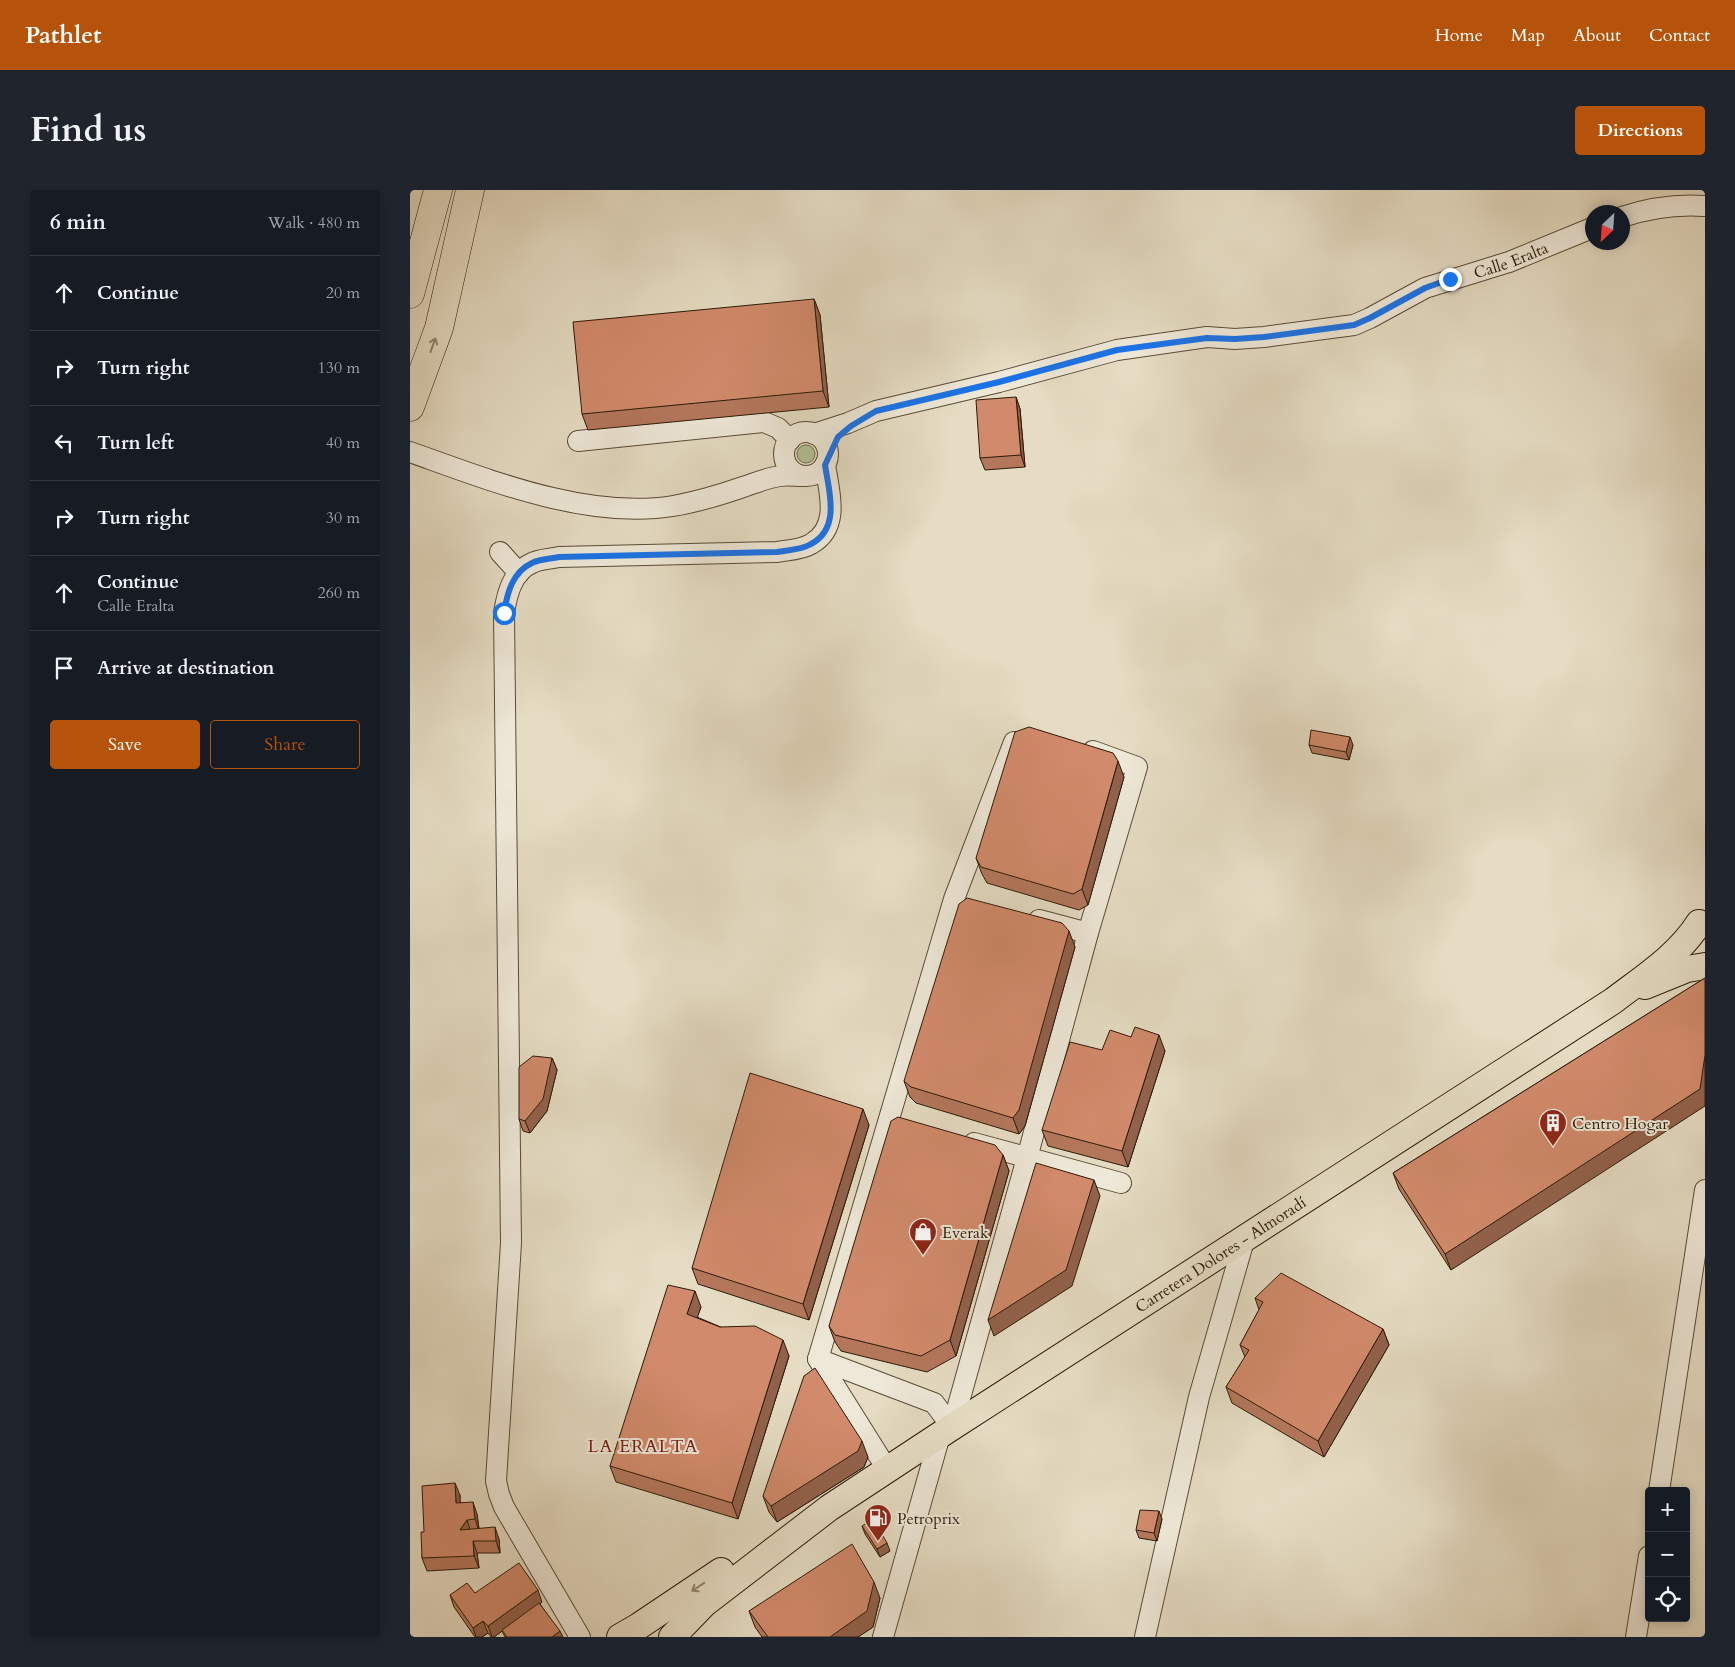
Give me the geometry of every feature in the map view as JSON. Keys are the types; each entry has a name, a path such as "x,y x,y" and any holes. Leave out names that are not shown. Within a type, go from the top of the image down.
{"highway":[{"path":"410,294 438,190"},
{"path":"410,407 439,328 470,190"}],"main road":[{"path":"1702,915 1699,938 1705,950"},
{"path":"1612,1001 1662,964 1689,938 1702,915"},
{"path":"1612,1001 1687,969 1705,966"},
{"name":"Carretera Dolores - Almoradí","path":"672,1637 704,1604 830,1508 946,1431 1612,1001"},
{"name":"Carretera Dolores - Almoradí","path":"620,1637 785,1529 830,1508"}],"street":[{"path":"1630,215 1683,204 1705,206"},
{"name":"Calle Eralta","path":"876,411 999,382 1117,350 1207,338 1254,338 1354,325 1425,288 1509,262 1585,231"},
{"path":"742,488 775,463 787,446 801,433 814,434 848,423 876,411"},
{"path":"410,452 540,495 579,504 610,508 672,506 708,498 780,476 805,476 818,473 838,437 851,426 876,411"},
{"path":"578,441 764,422 778,428 787,446 785,459 791,470 805,476 817,485 831,505"},
{"path":"580,1637 504,1507 496,1481 511,1243 504,613 508,591 519,573 532,563 559,557 777,552 811,544 828,527 831,516 826,461 828,452 823,441 814,434"},
{"path":"500,552 519,573"},
{"path":"818,1359 898,1123 1014,742 1032,736"},
{"path":"883,1637 1027,1158 1088,933 1137,767 1076,746"},
{"path":"1021,916 1088,933"},
{"path":"954,1138 1121,1183"},
{"path":"1660,1487 1705,1190"},
{"path":"1145,1637 1199,1396 1245,1238"},
{"path":"818,1359 934,1402 946,1431"},
{"path":"818,1359 887,1470"},
{"path":"1636,1637 1646,1577"}],"green space":[{"path":"806,445 812,448 815,454 812,460 806,463 800,460 797,454 800,448"}],"building":[{"path":"814,299 823,391 582,414 573,322"},
{"path":"1016,397 1021,455 980,458 976,400"},
{"path":"1029,727 1113,753 1118,761 1082,889 1073,894 981,867 976,858 1015,732"},
{"path":"1311,730 1350,737 1346,752 1309,745"},
{"path":"967,898 1062,923 1069,931 1019,1110 1013,1118 911,1087 904,1081 959,904"},
{"name":"Centro Hogar","path":"1705,978 1705,1055 1700,1089 1445,1254 1393,1173"},
{"path":"1135,1027 1159,1035 1122,1151 1042,1130 1070,1042 1102,1050 1110,1030 1131,1037"},
{"path":"533,1056 552,1058 543,1099 525,1121 519,1119 519,1067"},
{"path":"750,1073 863,1109 803,1304 692,1268"},
{"name":"Everak","path":"898,1117 995,1145 1003,1155 950,1340 921,1356 835,1335 829,1326 891,1121"},
{"path":"1036,1163 1094,1180 1066,1270 988,1320"},
{"path":"1281,1273 1383,1329 1318,1441 1226,1387 1249,1350 1240,1345 1263,1302 1255,1298"},
{"path":"668,1285 695,1291 687,1314 720,1327 755,1326 783,1340 732,1503 610,1466"},
{"path":"815,1368 862,1441 858,1451 771,1506 763,1496 804,1376"},
{"path":"455,1483 456,1503 473,1502 475,1519 467,1520 460,1530 495,1527 496,1541 473,1541 474,1556 422,1558 421,1532 424,1532 422,1486"},
{"path":"1140,1510 1159,1511 1154,1533 1136,1530"},
{"name":"Petroprix","path":"873,1519 887,1543 877,1549 862,1526"},
{"path":"852,1544 874,1582 867,1611 830,1637 768,1637 749,1611"},
{"path":"519,1563 538,1590 488,1626 483,1621 473,1628 450,1595 467,1583 475,1593"},
{"path":"539,1603 560,1631 552,1637 507,1637 502,1630"}],"place":[{"name":"Centro Hogar","path":"1553,1147"},
{"name":"Everak","path":"923,1256"},
{"name":"Petroprix","path":"878,1542"}],"district":[{"name":"LA ERALTA","path":"643,1446"}],"route":[{"path":"504,613 508,591 514,579 532,563 559,557 777,552 811,544 828,527 831,516 825,465 838,437 851,426 876,411 999,382 1117,350 1207,338 1264,337 1354,325 1425,288 1450,279"}]}
